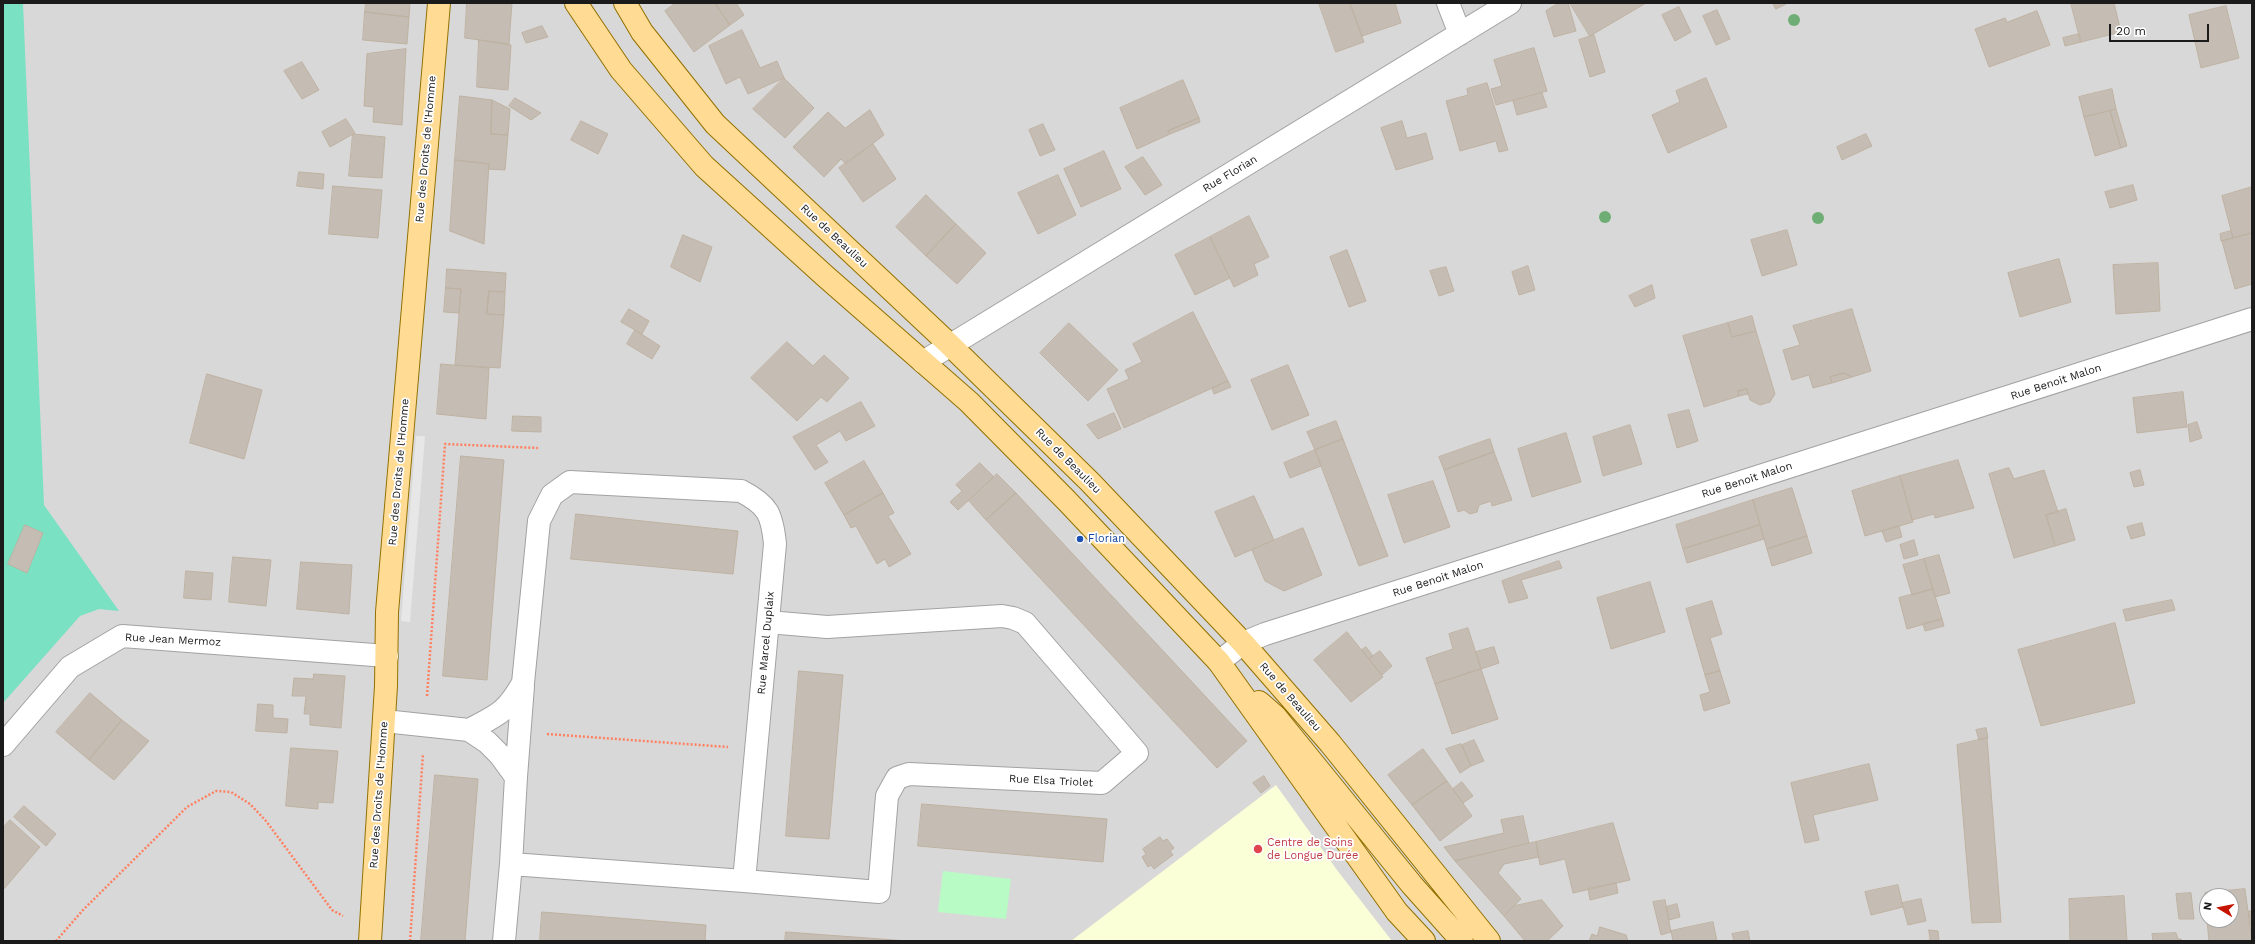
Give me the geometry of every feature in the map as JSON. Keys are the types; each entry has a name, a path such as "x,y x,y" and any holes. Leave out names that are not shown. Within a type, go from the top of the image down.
{"main road":[{"name":"Rue des Droits de l'Homme","path":"371,931 384,721 387,656 387,612 439,3"},
{"path":"576,3 621,70 704,166 969,402 1050,484 1219,662 1397,912 1424,941"},
{"name":"Rue de Beaulieu","path":"625,3 642,32 715,124 950,345 1090,482 1242,643 1330,743 1489,941"},
{"path":"1236,684 1275,716 1412,885 1462,941"}],"street":[{"path":"1448,3 1460,34"},
{"name":"Rue Florian","path":"923,362 1510,3"},
{"name":"Rue Benoit Malon","path":"1219,662 1242,643 1265,634 2252,319"},
{"name":"Rue Marcel Duplaix","path":"469,730 498,715 512,704 523,683 539,521 552,494 570,482 741,491 760,501 772,521 775,544 744,881"},
{"name":"Rue Elsa Triolet","path":"744,881 879,892 887,796 897,778 909,774 1102,783 1137,752 1025,623 1013,618 1002,616 828,627 768,622"},
{"name":"Rue Jean Mermoz","path":"3,745 70,667 122,636 387,656"},
{"path":"504,941 511,864 523,683"},
{"path":"384,721 469,730 487,742 500,755 516,777"},
{"path":"511,864 744,881"}],"path":[{"path":"427,696 445,444 538,448"},
{"path":"519,732 756,749"},
{"path":"410,941 423,750"},
{"path":"56,941 83,910 187,807 216,791 231,792 250,804 266,821 332,910 371,931"}],"shaded area":[{"path":"3,3 2252,3 2252,941 3,941"},
{"path":"416,436 425,436 410,622 401,621"},
{"name":"Centre de Soins de Longue Durée","path":"1276,785 1337,870 1392,941 1071,941"}],"green space":[{"path":"3,3 23,3 44,505 119,611 99,609 80,616 3,703"},
{"path":"943,871 1011,879 1006,919 938,912"}],"building":[{"path":"366,3 410,3 409,17 365,12"},
{"path":"467,3 512,3 509,44 465,38"},
{"path":"676,3 715,3 730,25 694,52 665,11"},
{"path":"715,3 736,3 744,15 730,25"},
{"path":"1319,3 1350,3 1364,42 1336,52"},
{"path":"1350,3 1395,3 1401,23 1362,36"},
{"path":"1559,3 1568,3 1576,31 1554,37 1546,11"},
{"path":"1570,3 1646,3 1590,36"},
{"path":"1773,3 1785,3 1786,4 1776,9"},
{"path":"2071,3 2114,3 2121,32 2081,42"},
{"path":"2226,6 2239,58 2201,68 2189,15"},
{"path":"1679,7 1691,32 1675,41 1662,15"},
{"path":"1717,10 1730,39 1716,45 1703,16"},
{"path":"2037,11 2050,45 1989,67 1975,29 2005,18 2007,22"},
{"path":"365,12 409,17 407,44 363,40"},
{"path":"542,26 548,37 526,43 522,33"},
{"path":"742,30 760,68 777,61 784,78 748,94 740,77 726,84 709,46"},
{"path":"2079,34 2081,42 2065,46 2063,38"},
{"path":"1594,35 1605,72 1590,77 1579,40"},
{"path":"479,40 511,45 508,90 477,87"},
{"path":"1534,48 1547,91 1496,105 1491,89 1502,86 1494,60"},
{"path":"406,49 402,125 373,122 374,107 364,106 367,54"},
{"path":"302,62 319,90 302,99 284,71"},
{"path":"784,78 814,108 785,138 753,109"},
{"path":"1706,78 1727,127 1668,153 1652,115 1680,102 1676,91"},
{"path":"1183,80 1199,118 1168,131 1170,134 1137,149 1120,108"},
{"path":"1487,83 1508,150 1499,152 1496,141 1460,151 1446,101 1468,95 1467,89"},
{"path":"2112,89 2116,109 2084,117 2079,97"},
{"path":"1542,93 1547,107 1517,115 1513,101"},
{"path":"460,96 492,100 491,134 508,135 505,170 488,169 489,164 455,160"},
{"path":"515,98 541,113 531,120 509,106"},
{"path":"492,100 510,109 508,135 491,134"},
{"path":"2116,109 2127,146 2121,148 2110,111"},
{"path":"870,110 884,135 846,164 841,159 824,177 793,147 828,112 845,128"},
{"path":"2110,111 2121,148 2095,156 2084,117"},
{"path":"1199,118 1200,122 1170,134 1168,131"},
{"path":"346,119 355,133 330,147 322,132"},
{"path":"581,121 608,134 598,154 571,140"},
{"path":"1402,121 1407,138 1426,133 1433,159 1396,170 1381,128"},
{"path":"1043,124 1055,150 1040,156 1029,130"},
{"path":"353,134 385,137 382,178 349,176"},
{"path":"1866,134 1872,146 1842,160 1837,147"},
{"path":"873,144 896,179 863,202 839,168"},
{"path":"1104,151 1121,189 1081,207 1064,169"},
{"path":"1143,157 1162,185 1145,195 1125,167"},
{"path":"455,160 489,164 484,244 450,231"},
{"path":"299,172 324,174 323,189 297,186"},
{"path":"1058,175 1076,215 1038,234 1018,193"},
{"path":"2133,185 2137,200 2110,208 2105,192"},
{"path":"333,186 382,190 378,238 329,234"},
{"path":"2252,187 2252,233 2233,238 2222,196"},
{"path":"926,195 956,224 926,256 896,227"},
{"path":"1249,216 1269,257 1254,264 1258,275 1234,287 1210,237"},
{"path":"956,224 986,253 957,284 926,256"},
{"path":"1787,230 1797,265 1762,276 1751,240"},
{"path":"2231,231 2233,238 2221,241 2220,234"},
{"path":"2252,233 2252,284 2235,289 2222,241"},
{"path":"683,235 712,247 700,282 671,267"},
{"path":"1210,237 1230,278 1195,295 1175,255"},
{"path":"1347,250 1366,301 1349,307 1330,257"},
{"path":"2059,259 2071,302 2020,317 2008,273"},
{"path":"2158,263 2160,311 2116,314 2113,265"},
{"path":"1528,266 1535,290 1519,295 1512,272"},
{"path":"1446,267 1454,291 1439,296 1430,271"},
{"path":"447,269 506,273 505,292 489,291 487,314 504,315 500,368 455,365 461,289 446,288"},
{"path":"1652,285 1655,298 1635,307 1629,296"},
{"path":"446,288 461,289 459,313 444,312"},
{"path":"489,291 505,292 504,315 487,314"},
{"path":"629,309 649,321 642,334 621,322"},
{"path":"1852,309 1871,371 1852,377 1844,373 1830,377 1832,383 1813,388 1809,375 1792,380 1783,350 1800,345 1793,326"},
{"path":"1193,312 1228,381 1124,428 1107,389 1129,379 1125,370 1142,362 1133,344"},
{"path":"1752,316 1756,331 1732,337 1728,323"},
{"path":"1069,323 1118,370 1088,401 1040,353"},
{"path":"1728,323 1732,337 1756,331 1775,394 1770,402 1760,405 1750,400 1747,389 1738,391 1739,396 1704,407 1683,336"},
{"path":"635,330 660,346 652,359 627,344"},
{"path":"787,342 813,366 824,355 849,378 827,402 821,397 797,421 751,378"},
{"path":"441,364 489,368 486,419 437,414"},
{"path":"1288,365 1309,415 1272,430 1251,380"},
{"path":"1844,373 1852,377 1832,383 1830,377"},
{"path":"207,374 262,390 244,459 190,443"},
{"path":"1228,381 1231,387 1214,394 1212,388"},
{"path":"1747,389 1748,394 1739,396 1738,391"},
{"path":"2183,392 2187,427 2137,433 2133,398"},
{"path":"861,402 875,426 846,441 840,431 816,445 828,462 815,470 793,437"},
{"path":"1689,410 1698,441 1677,448 1668,415"},
{"path":"1114,413 1121,429 1098,439 1087,425"},
{"path":"513,416 541,417 541,432 512,431"},
{"path":"1336,421 1343,439 1315,450 1307,432"},
{"path":"2197,422 2202,438 2190,442 2188,425"},
{"path":"1630,425 1642,464 1603,476 1593,437"},
{"path":"1566,433 1581,482 1532,497 1518,449"},
{"path":"1343,439 1388,556 1359,566 1315,450"},
{"path":"1490,439 1494,452 1444,470 1439,457"},
{"path":"1315,450 1321,466 1290,478 1284,463"},
{"path":"1494,452 1512,500 1492,506 1491,501 1479,505 1477,512 1470,514 1464,510 1458,512 1444,470"},
{"path":"461,456 504,460 487,680 443,676"},
{"path":"1958,460 1974,508 1935,518 1934,514 1912,520 1900,476"},
{"path":"864,461 883,493 844,515 825,483"},
{"path":"980,463 994,477 958,510 950,502 962,491 956,485"},
{"path":"2009,468 2014,479 2044,470 2058,512 2046,515 2055,546 2014,558 1989,474"},
{"path":"2140,470 2144,485 2134,487 2130,473"},
{"path":"997,474 1016,493 986,520 969,501"},
{"path":"1900,476 1913,522 1865,536 1852,491"},
{"path":"1433,481 1450,527 1404,543 1388,495"},
{"path":"1792,488 1807,536 1767,549 1753,500"},
{"path":"883,493 894,513 888,516 911,554 889,567 885,559 877,564 856,526 851,528 844,515"},
{"path":"1016,493 1247,741 1217,768 986,520"},
{"path":"1254,496 1274,540 1235,557 1215,512"},
{"path":"1753,500 1760,525 1683,549 1676,525"},
{"path":"2066,509 2075,540 2055,546 2046,515"},
{"path":"576,514 738,531 733,574 571,559"},
{"path":"2142,523 2145,535 2131,539 2127,527"},
{"path":"25,525 43,533 27,573 8,564"},
{"path":"1760,525 1764,539 1687,563 1683,549"},
{"path":"1899,526 1902,537 1886,542 1882,531"},
{"path":"1303,528 1322,575 1284,591 1265,581 1252,550"},
{"path":"1807,536 1812,553 1772,566 1767,549"},
{"path":"1914,540 1918,555 1904,559 1900,545"},
{"path":"1939,555 1950,593 1935,597 1924,559"},
{"path":"233,557 271,560 266,606 229,602"},
{"path":"1924,559 1933,589 1912,595 1903,565"},
{"path":"1559,561 1562,568 1521,580 1528,598 1509,603 1502,581"},
{"path":"301,562 352,565 349,614 297,609"},
{"path":"186,571 213,573 211,600 184,598"},
{"path":"1650,582 1665,632 1611,649 1597,598"},
{"path":"1933,589 1942,619 1907,629 1899,598"},
{"path":"2172,600 2175,610 2126,621 2123,610"},
{"path":"1712,601 1722,634 1710,638 1720,671 1705,675 1686,609"},
{"path":"1942,619 1944,626 1925,631 1923,624"},
{"path":"2115,623 2135,703 2041,726 2018,650"},
{"path":"1468,628 1481,669 1435,684 1426,658 1453,649 1449,634"},
{"path":"1347,632 1383,677 1351,702 1314,660"},
{"path":"1366,647 1373,656 1369,659 1362,650"},
{"path":"1494,647 1499,663 1481,669 1476,652"},
{"path":"1380,651 1392,666 1382,675 1369,659"},
{"path":"1481,669 1498,719 1452,734 1435,684"},
{"path":"799,671 843,675 829,839 786,836"},
{"path":"1720,671 1730,703 1704,711 1700,695 1710,692 1705,675"},
{"path":"314,674 345,676 341,728 310,725 310,714 304,714 306,696 292,696 294,678 313,679"},
{"path":"90,693 122,720 89,760 56,732"},
{"path":"258,704 273,705 273,718 288,719 287,733 256,731"},
{"path":"122,720 149,741 114,780 89,760"},
{"path":"1986,728 1988,738 1979,740 1976,730"},
{"path":"1987,738 2001,922 1972,923 1957,745"},
{"path":"1474,740 1484,761 1471,766 1462,745"},
{"path":"1461,744 1471,766 1460,773 1446,749"},
{"path":"291,748 338,751 333,803 318,802 318,809 286,806"},
{"path":"1423,749 1447,781 1412,805 1388,775"},
{"path":"1869,764 1878,800 1813,815 1819,840 1805,843 1791,783"},
{"path":"435,775 478,779 465,941 421,941"},
{"path":"1264,776 1270,786 1261,793 1253,783"},
{"path":"1447,781 1472,816 1440,841 1412,805"},
{"path":"1462,782 1473,796 1463,803 1453,789"},
{"path":"922,804 1107,819 1103,862 918,846"},
{"path":"24,806 56,834 46,846 14,817"},
{"path":"1523,816 1529,843 1455,861 1444,847 1504,833 1501,820"},
{"path":"10,820 40,847 3,890 3,828"},
{"path":"1613,823 1630,880 1573,893 1565,859 1540,865 1536,842"},
{"path":"1160,837 1163,841 1167,839 1174,848 1170,851 1173,855 1154,869 1151,865 1148,867 1142,857 1146,854 1143,849"},
{"path":"1536,842 1539,857 1504,864 1498,873 1521,899 1504,916 1455,861"},
{"path":"1616,883 1618,893 1590,900 1588,889"},
{"path":"1898,885 1903,907 1871,915 1865,892"},
{"path":"2245,889 2252,941 2209,941 2208,928 2239,928 2239,890"},
{"path":"2191,893 2194,919 2179,919 2176,894"},
{"path":"2124,896 2127,941 2070,941 2069,899"},
{"path":"1921,899 1926,921 1908,925 1902,903"},
{"path":"1542,900 1563,926 1547,941 1525,941 1504,916 1514,906"},
{"path":"1665,900 1671,932 1661,935 1653,902"},
{"path":"1677,904 1680,917 1669,920 1666,907"},
{"path":"2249,911 2252,911 2252,933"},
{"path":"542,912 706,925 705,941 540,941"},
{"path":"1713,922 1717,941 1673,941 1671,931"},
{"path":"1600,927 1626,935 1628,941 1589,941 1592,934 1597,936"},
{"path":"1929,930 1938,931 1939,941 1924,941 1930,940"},
{"path":"1748,931 1750,941 1734,941 1732,934"},
{"path":"786,932 908,941 785,941"},
{"path":"2176,933 2178,939 2181,939 2182,941 2153,941 2152,934"}],"place":[{"name":"Florian","path":"1080,539"},
{"name":"Centre de Soins de Longue Durée","path":"1258,849"}]}
